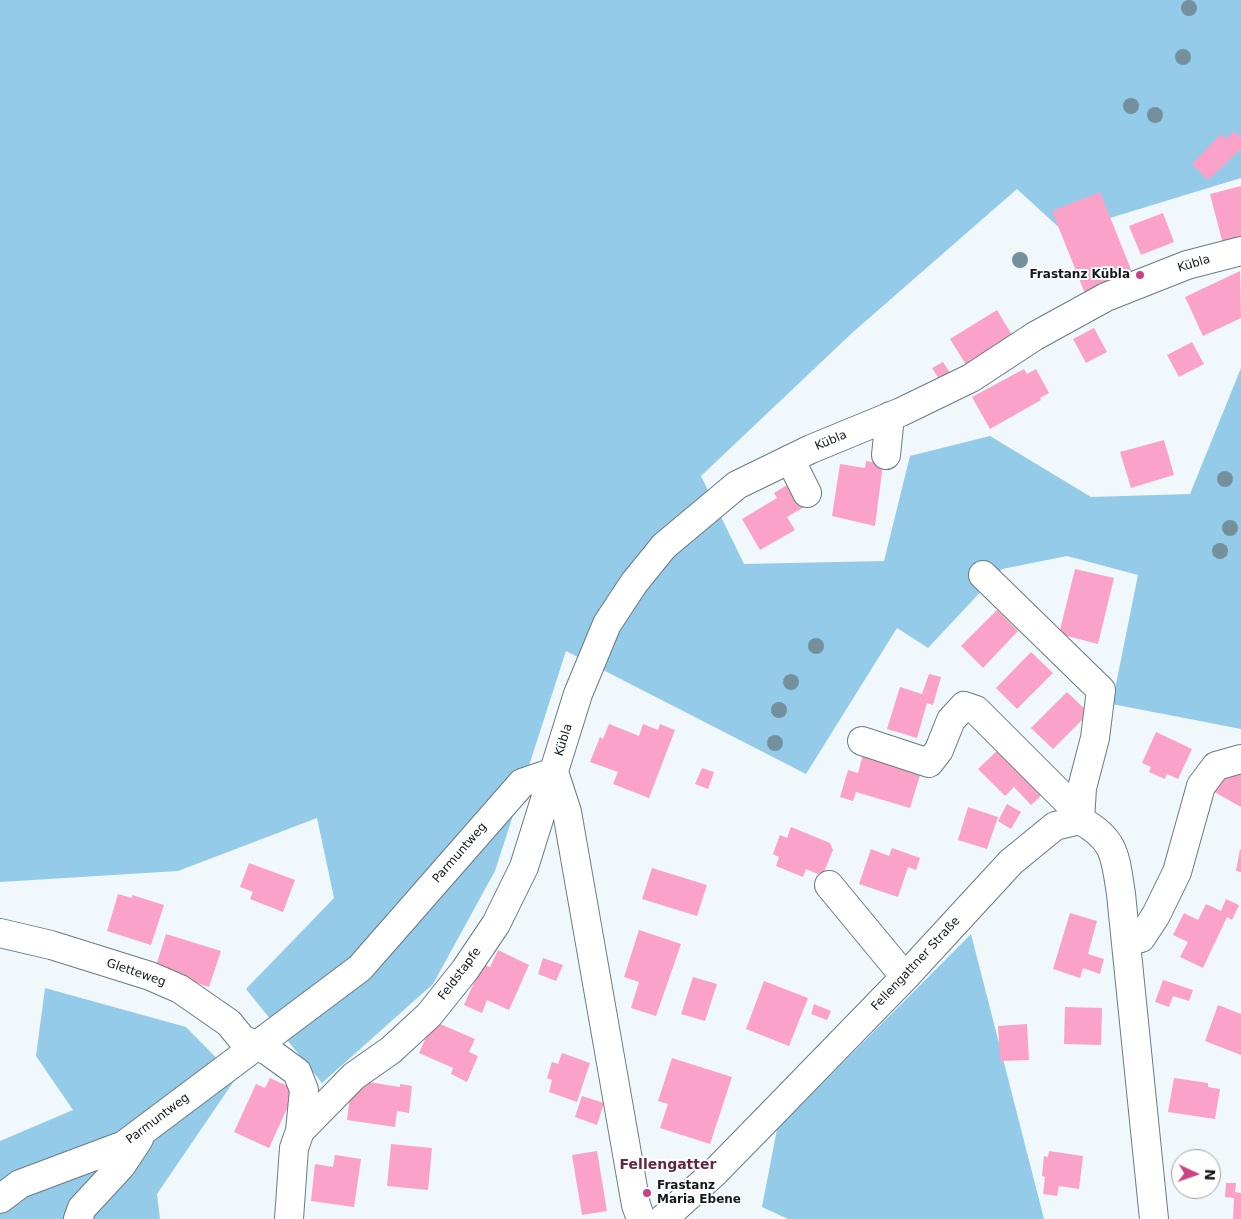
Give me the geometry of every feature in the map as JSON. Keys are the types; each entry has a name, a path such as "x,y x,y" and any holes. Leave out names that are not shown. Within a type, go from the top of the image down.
{"street":[{"name":"Kübla","path":"554,772 578,694 607,624 634,583 664,546 737,485 790,459 890,416 971,378 1035,336 1106,297 1187,265 1241,251"},
{"path":"886,455 890,416"},
{"path":"790,459 807,492"},
{"path":"983,575 1101,690 1095,738 1082,788 1080,820"},
{"path":"862,741 929,763 939,750 951,720 964,706 976,710 1068,802 1080,820 1099,831 1114,852 1126,942 1154,1219"},
{"path":"1126,942 1141,938 1156,915 1176,872 1201,786 1216,766 1241,759"},
{"path":"554,772 567,812 640,1219"},
{"name":"Parmuntweg","path":"0,1199 20,1184 124,1145 360,968 522,783 554,772"},
{"name":"Feldstapfe","path":"300,1131 354,1076 391,1050 428,1014 464,970 496,924 524,867 554,772"},
{"name":"Fellengattner Straße","path":"663,1219 715,1172 905,977 1011,862 1055,826 1080,820"},
{"path":"829,885 905,977"},
{"name":"Gletteweg","path":"0,934 51,945 150,976 206,1005 230,1023 242,1039 256,1045"},
{"name":"Feldstapfe","path":"256,1045 297,1072 304,1090 300,1131 294,1148 289,1219"},
{"path":"78,1219 82,1208 121,1166 147,1127"}],"shaded area":[{"path":"0,0 1241,0 1241,178 1064,232 1017,189 852,333 701,476 744,564 884,561 910,456 990,436 1091,497 1190,494 1241,368 1241,729 1112,704 1138,575 1067,556 1002,569 928,648 897,628 806,774 566,651 495,871 433,984 322,1083 246,989 334,898 317,818 178,871 0,882"},
{"path":"971,934 1044,1219 788,1219 762,1207 777,1129"},
{"path":"45,988 186,1027 236,1078 157,1194 160,1219 0,1219 0,1141 73,1110 36,1056"}],"building":[{"path":"1234,131 1241,138 1241,149 1208,180 1192,164 1221,134 1226,139"},
{"path":"1241,186 1241,244 1224,248 1210,194"},
{"path":"1100,192 1134,277 1086,296 1052,211"},
{"path":"1163,213 1174,242 1141,255 1129,226"},
{"path":"1240,271 1241,318 1203,336 1185,297"},
{"path":"997,310 1015,340 968,368 950,339"},
{"path":"1094,328 1107,352 1086,363 1073,339"},
{"path":"1192,342 1204,364 1179,377 1167,355"},
{"path":"943,362 953,377 942,384 932,368"},
{"path":"1024,369 1027,374 1036,369 1049,393 1040,398 1041,400 990,429 972,397"},
{"path":"1164,440 1174,475 1131,488 1120,452"},
{"path":"866,461 883,464 875,526 832,516 840,464 865,468"},
{"path":"792,482 806,506 787,517 795,530 760,550 742,519 777,498 774,493"},
{"path":"1075,569 1114,578 1098,644 1059,634"},
{"path":"997,610 1018,631 983,668 961,646"},
{"path":"1031,652 1053,673 1017,709 996,688"},
{"path":"929,674 941,677 933,705 927,703 917,738 887,729 900,687 922,694"},
{"path":"1067,692 1089,713 1053,749 1031,728"},
{"path":"609,724 639,736 643,724 658,730 660,724 675,730 649,798 613,784 618,772 590,762 600,737 603,739"},
{"path":"1156,732 1192,749 1178,779 1167,774 1165,779 1149,772 1151,767 1142,763"},
{"path":"1001,747 1044,793 1031,805 1014,787 1005,796 978,769"},
{"path":"863,754 921,772 910,808 856,792 853,801 840,797 848,770 858,773"},
{"path":"702,768 714,772 708,789 695,784"},
{"path":"1220,770 1241,772 1241,807 1209,789"},
{"path":"1007,804 1021,812 1011,829 998,821"},
{"path":"968,807 998,817 987,849 958,840"},
{"path":"791,827 830,843 833,850 824,872 818,874 806,869 803,877 776,866 779,857 773,854 780,835 787,838"},
{"path":"892,848 920,858 916,870 908,867 898,897 859,884 871,849 889,856"},
{"path":"1241,850 1241,872 1236,871"},
{"path":"249,863 295,880 283,912 250,899 253,892 240,887"},
{"path":"652,868 707,885 697,916 642,899"},
{"path":"118,894 132,898 132,895 164,905 151,945 107,931"},
{"path":"1226,899 1239,905 1232,920 1227,917 1203,968 1180,957 1188,942 1173,935 1184,913 1198,920 1206,904 1221,911"},
{"path":"1070,913 1097,921 1088,954 1104,959 1100,974 1083,968 1080,978 1053,969"},
{"path":"639,930 681,944 656,1016 631,1008 639,982 624,977"},
{"path":"166,934 221,951 209,987 155,969"},
{"path":"498,950 529,965 509,1010 487,1000 482,1013 464,1005 482,964 490,967"},
{"path":"543,958 563,965 556,981 538,974"},
{"path":"693,977 717,984 705,1021 681,1014"},
{"path":"1163,980 1193,990 1189,1001 1173,996 1169,1007 1155,1002"},
{"path":"764,981 808,998 789,1046 746,1029"},
{"path":"814,1004 831,1011 827,1020 811,1014"},
{"path":"1218,1005 1241,1014 1241,1055 1205,1041"},
{"path":"1065,1007 1102,1008 1101,1045 1064,1044"},
{"path":"433,1021 475,1039 469,1052 478,1056 467,1082 451,1074 453,1068 419,1053"},
{"path":"1027,1024 1029,1060 1000,1061 998,1026"},
{"path":"562,1053 590,1063 577,1102 549,1092 552,1080 547,1078 552,1062 558,1064"},
{"path":"672,1058 732,1077 710,1144 660,1128 668,1104 658,1101"},
{"path":"270,1078 292,1088 288,1099 291,1100 269,1148 234,1132 256,1084 265,1088"},
{"path":"1174,1078 1208,1083 1208,1087 1220,1089 1215,1119 1168,1112"},
{"path":"362,1081 400,1087 400,1084 412,1086 409,1113 397,1111 395,1127 347,1120 351,1086"},
{"path":"582,1096 604,1103 597,1125 575,1117"},
{"path":"391,1144 432,1148 428,1190 387,1186"},
{"path":"597,1151 607,1211 582,1215 572,1155"},
{"path":"1049,1151 1083,1156 1079,1189 1059,1186 1057,1196 1043,1194 1045,1177 1042,1176 1044,1156 1048,1157"},
{"path":"335,1155 361,1159 354,1207 311,1201 315,1164 333,1167"},
{"path":"1226,1183 1236,1183 1235,1192 1241,1193 1241,1219 1233,1219 1234,1198 1225,1197"}],"place":[{"name":"Frastanz Kübla","path":"1140,275"},
{"name":"Frastanz Maria Ebene","path":"647,1193"}],"district":[{"name":"Fellengatter","path":"668,1165"}]}
